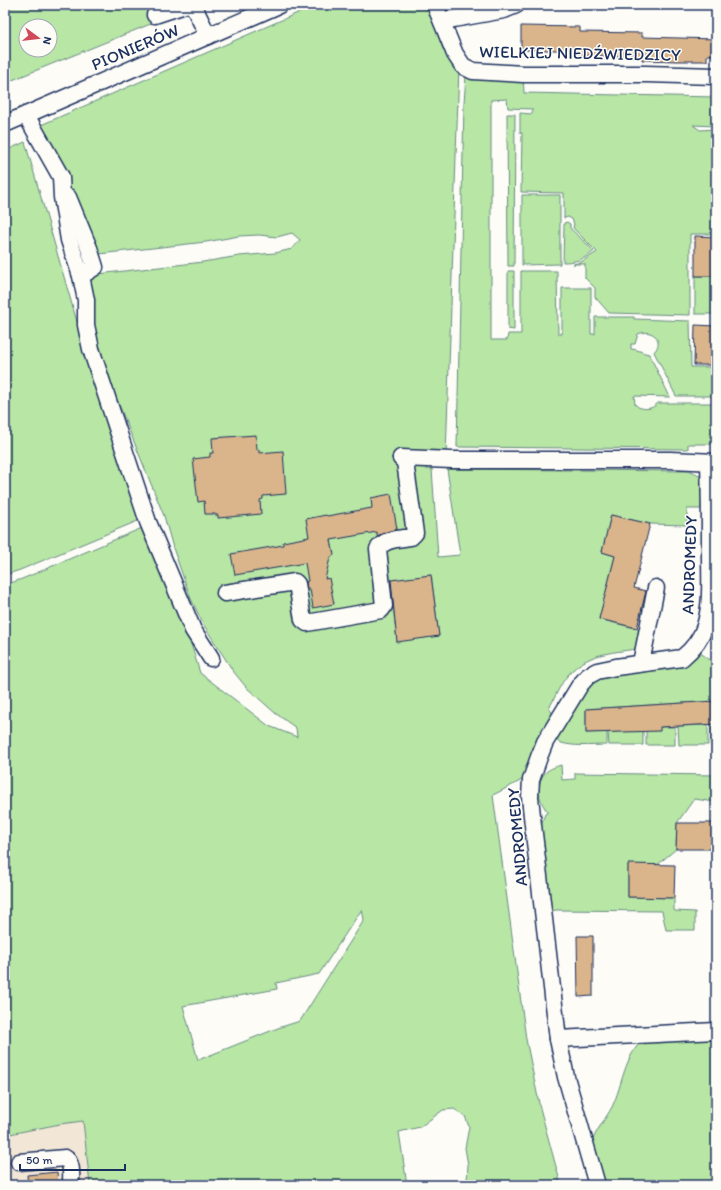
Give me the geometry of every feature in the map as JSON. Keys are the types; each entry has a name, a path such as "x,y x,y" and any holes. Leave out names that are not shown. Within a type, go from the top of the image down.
{"street":[{"path":"155,15 186,5"},
{"path":"193,5 208,36"},
{"name":"PIONIERÓW","path":"5,124 279,5"},
{"name":"WIELKIEJ NIEDŹWIEDZICY","path":"435,5 455,54 463,66 473,71 523,74 646,74 716,76"},
{"path":"442,21 504,10 516,5"},
{"path":"26,115 61,176 89,248 95,267 81,276 86,300 86,325 91,349 148,522 193,630 211,658"},
{"path":"225,593 295,582 297,584 303,620 307,623 381,610 384,606 378,549 385,542 411,537 415,533 405,462 401,458 452,460 670,460 713,463"},
{"name":"ANDROMEDY","path":"597,1185 566,1077 558,1039 533,825 530,780 545,742 580,685 588,676 597,671 616,667 682,658 691,651 699,640 705,626 709,608 713,463"},
{"path":"642,658 656,588"},
{"path":"558,1039 716,1031"},
{"path":"19,1162 65,1158 70,1163 71,1185"}],"shaded area":[{"path":"83,1121 90,1185 5,1185 5,1135"}],"green space":[{"path":"5,5 188,5 148,25 5,83"},
{"path":"316,5 428,5 443,49 459,66 446,456 425,455 426,469 432,469 438,557 460,555 447,469 691,471 699,475 703,485 701,509 687,509 687,525 650,524 611,515 602,552 615,556 599,619 643,630 636,649 608,653 591,658 583,662 568,675 549,708 554,716 524,779 493,795 526,1039 540,1108 561,1185 465,1185 467,1181 468,1165 465,1148 469,1127 465,1116 454,1109 443,1110 420,1127 399,1132 407,1185 90,1185 83,1121 5,1135 5,585 142,528 181,611 200,673 269,726 297,737 296,728 275,713 246,687 233,671 203,624 191,599 173,548 164,516 109,380 92,319 90,281 98,274 203,262 239,256 275,253 292,249 300,240 292,233 277,237 259,235 239,236 206,242 99,254 81,249 78,246 45,148 34,128","holes":["431,575 439,636 397,641 390,581","362,909 364,920 300,1021 278,1028 198,1060 183,1006 277,989 276,983 319,974"]},
{"path":"523,74 524,93 716,97 716,126 693,125 700,130 716,129 716,233 690,234 690,315 609,313 595,297 595,288 585,278 585,264 573,264 581,262 597,252 573,228 574,224 572,219 568,217 564,218 564,193 521,192 522,133 520,133 520,113 532,114 532,109 508,108 507,99 491,100 491,340 507,340 508,334 521,334 521,271 557,271 558,334 562,334 562,288 591,288 591,334 595,334 595,317 634,317 634,319 690,321 691,367 716,367 716,396 676,396 654,352 657,348 657,339 652,334 643,333 638,334 635,344 631,344 631,349 649,354 670,397 634,396 635,404 638,407 646,409 653,407 658,403 716,403 716,444 688,444 688,449 457,447 464,103 466,76"},
{"path":"507,114 515,114 514,266 508,266"},
{"path":"25,142 108,429 140,520 5,575 5,151"},
{"path":"522,195 560,195 560,264 522,265"},
{"path":"567,222 570,224 570,228 594,251 587,257 572,262 563,262 564,223"},
{"path":"508,271 514,271 514,330 508,329"},
{"path":"695,276 716,276 716,314 695,314"},
{"path":"696,650 716,664 716,701 586,709 586,733 607,732 607,745 573,745 560,743 555,740 581,694 596,675"},
{"path":"711,724 716,724 716,745 711,745"},
{"path":"708,725 708,745 679,745 678,726"},
{"path":"660,727 675,727 675,745 646,745 646,731"},
{"path":"643,731 643,745 609,745 608,732"},
{"path":"561,765 562,780 575,779 575,773 716,775 716,802 694,799 677,823 676,849 657,865 628,865 628,897 674,898 675,911 695,912 695,930 666,930 662,911 556,910 548,912 537,835 545,814 548,812 540,799 539,789 541,779 544,774 550,769"},
{"path":"716,1038 716,1185 597,1185 591,1145 612,1107 628,1062 637,1046 644,1039"}],"building":[{"path":"521,26 580,27 580,32 642,33 642,37 716,39 716,55 707,55 707,61 676,61 642,60 642,57 579,55 579,50 521,50"},
{"path":"695,236 716,237 716,276 695,276"},
{"path":"695,325 716,326 716,365 694,365"},
{"path":"256,435 257,450 259,449 259,453 283,451 286,494 263,496 263,499 260,500 261,514 218,518 218,515 215,514 205,514 204,501 198,502 193,459 210,457 210,453 213,453 212,438"},
{"path":"391,494 397,529 377,536 377,532 331,540 334,555 330,558 325,579 329,578 334,604 313,608 310,589 307,588 306,582 308,581 305,563 235,575 231,554 283,545 283,542 309,537 306,519 372,508 371,498"},
{"path":"611,515 650,524 634,588 646,591 637,628 599,619 615,556 602,552"},
{"path":"431,575 439,636 397,642 391,580"},
{"path":"716,701 716,724 660,727 660,731 586,733 586,709"},
{"path":"677,823 716,823 716,849 676,849"},
{"path":"628,864 675,865 674,898 628,897"},
{"path":"577,936 593,936 593,996 578,997"},
{"path":"57,1172 58,1185 28,1185 27,1175"}]}
